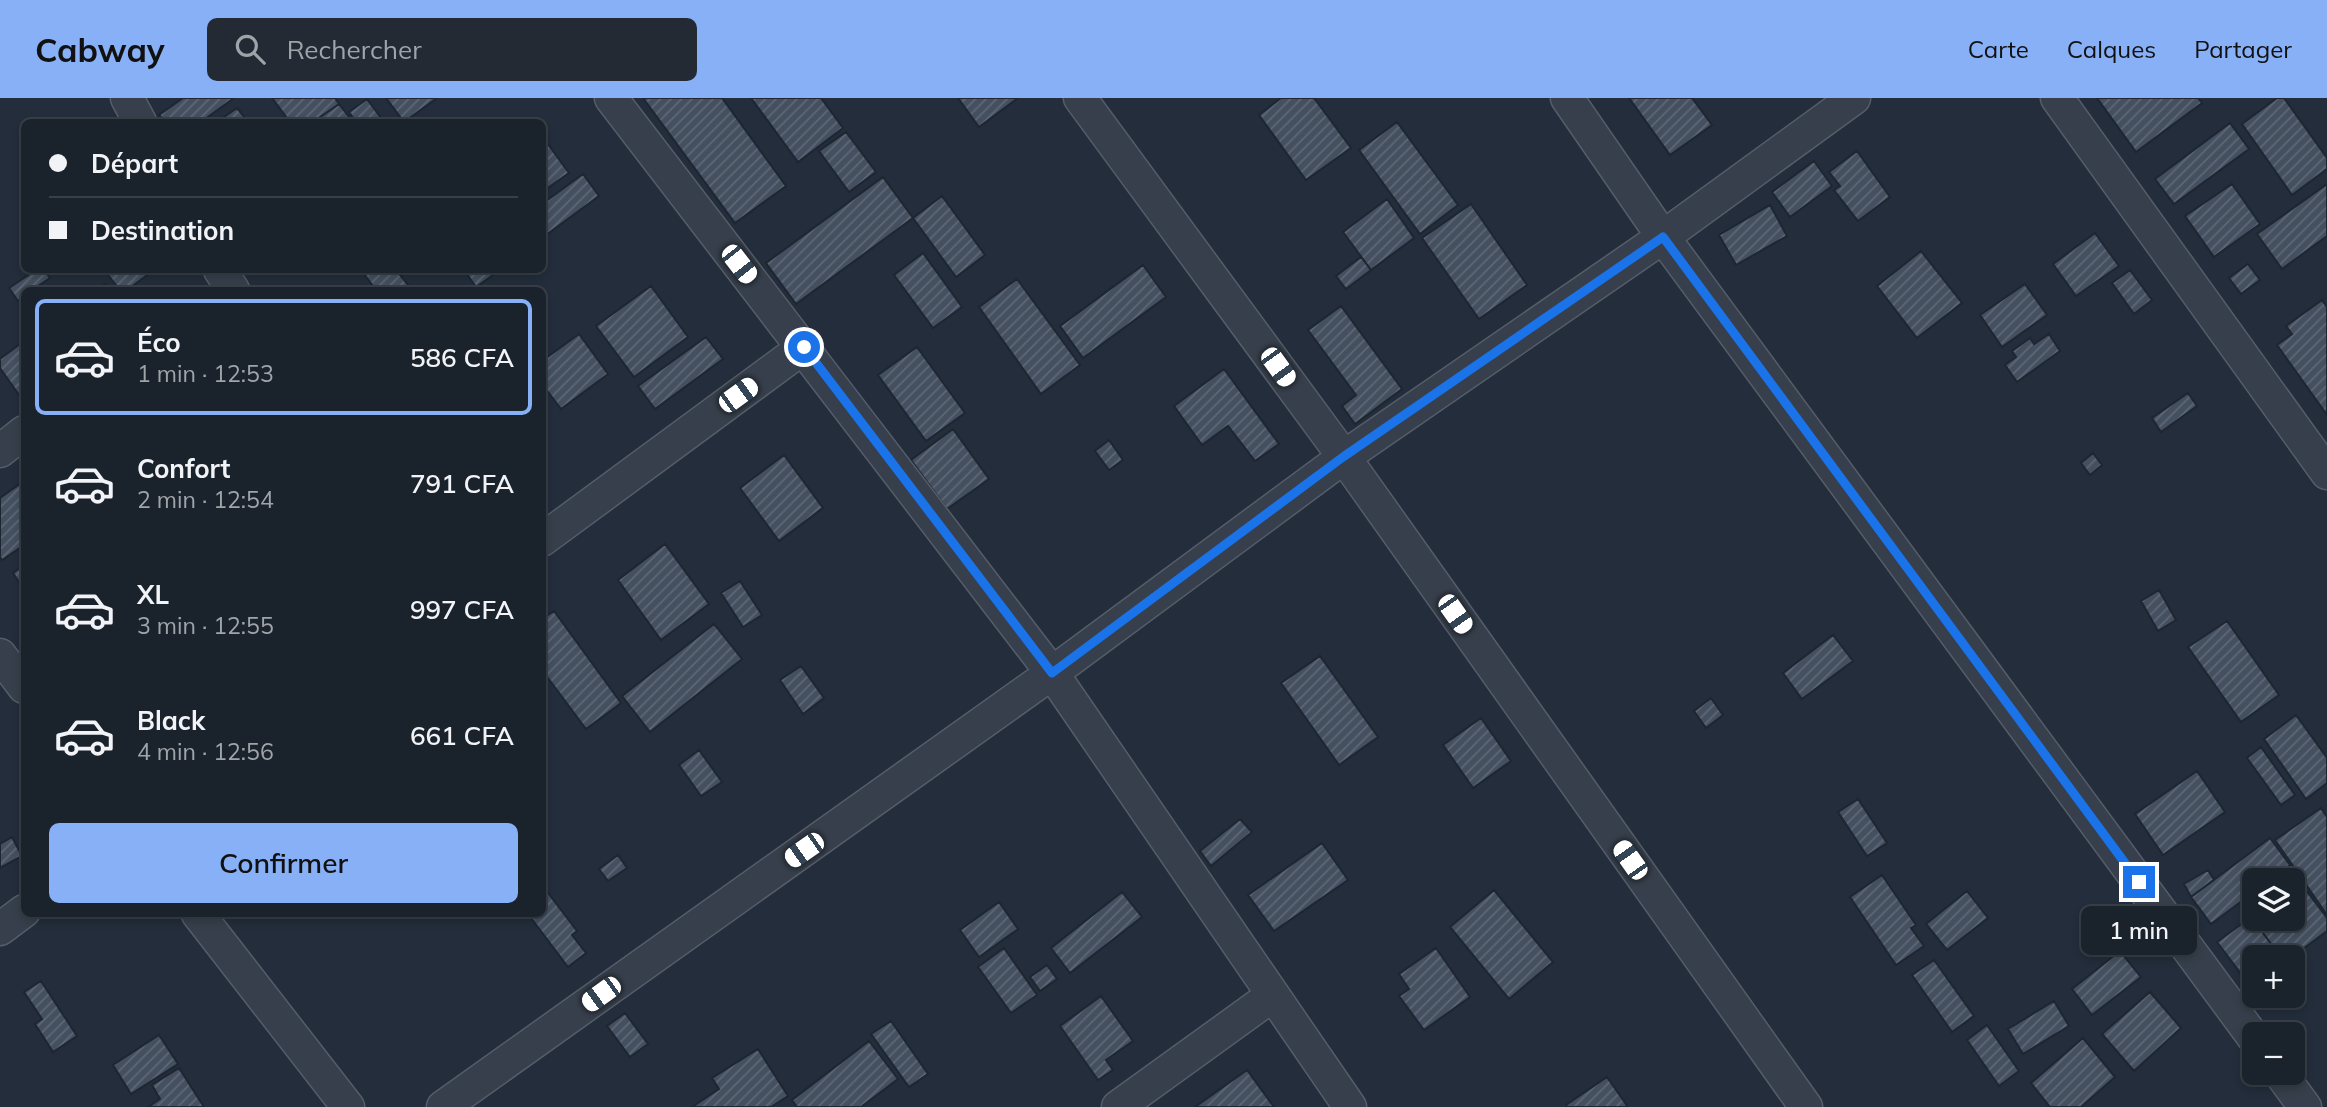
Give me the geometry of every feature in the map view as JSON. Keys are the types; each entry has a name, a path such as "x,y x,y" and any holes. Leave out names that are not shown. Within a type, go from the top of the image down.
{"street":[{"path":"127,98 138,119"},
{"path":"611,98 1052,673 1350,1107"},
{"path":"1080,98 1343,457 1806,1107"},
{"path":"1567,98 1663,237 2242,1022"},
{"path":"443,1107 1052,673 1343,457 1663,237 1854,98"},
{"path":"2057,98 2327,473"},
{"path":"546,537 804,347"},
{"path":"0,451 21,434"},
{"path":"0,654 21,683"},
{"path":"0,929 21,913"},
{"path":"200,917 348,1107"},
{"path":"1118,1107 1273,995"},
{"path":"2289,1085 2305,1107"}],"building":[{"path":"183,98 234,98 205,119 162,119 159,115"},
{"path":"272,98 335,98 339,104 317,119 288,119"},
{"path":"386,98 437,98 408,119 402,119"},
{"path":"643,98 722,98 786,186 735,223"},
{"path":"751,98 821,98 843,128 798,162"},
{"path":"958,98 1018,98 979,127"},
{"path":"1281,98 1314,98 1351,148 1306,180 1259,115"},
{"path":"1629,98 1692,98 1712,125 1670,155"},
{"path":"2097,98 2198,98 2202,103 2136,152"},
{"path":"2277,98 2284,98 2327,158 2327,169 2292,195 2242,124"},
{"path":"367,99 382,119 354,119 349,112"},
{"path":"339,104 351,119 317,119"},
{"path":"237,108 246,119 221,119"},
{"path":"1397,122 1458,205 1420,234 1359,150"},
{"path":"2230,123 2249,149 2174,204 2155,179"},
{"path":"846,132 876,172 849,192 819,151"},
{"path":"546,141 569,173 546,189"},
{"path":"1857,151 1890,197 1858,221 1834,190 1840,186 1829,172"},
{"path":"1814,161 1832,186 1790,217 1772,192"},
{"path":"583,174 599,196 546,235 546,201"},
{"path":"883,177 913,218 796,304 766,263"},
{"path":"2232,184 2260,224 2214,257 2185,216"},
{"path":"2327,184 2327,236 2282,269 2257,234"},
{"path":"942,196 985,255 956,277 913,218"},
{"path":"1387,199 1414,238 1371,270 1343,232"},
{"path":"1471,204 1527,285 1479,319 1422,238"},
{"path":"1770,205 1787,236 1736,265 1719,235"},
{"path":"2095,233 2119,266 2076,296 2053,264"},
{"path":"1921,251 1962,303 1917,338 1877,286"},
{"path":"923,253 962,307 933,328 894,275"},
{"path":"1361,257 1371,270 1346,289 1336,276"},
{"path":"2248,264 2260,280 2241,294 2229,278"},
{"path":"1143,265 1166,297 1083,358 1060,326"},
{"path":"2130,270 2152,300 2134,314 2112,283"},
{"path":"32,273 46,273 50,278 36,287 21,287 21,298 18,301 9,288"},
{"path":"106,273 150,273 131,287 118,287"},
{"path":"363,273 398,273 410,287 374,287"},
{"path":"466,273 496,273 476,287"},
{"path":"1017,279 1080,365 1041,394 979,307"},
{"path":"2025,284 2047,315 2002,347 1980,315"},
{"path":"651,286 688,337 634,377 596,326"},
{"path":"2322,300 2327,307 2327,415 2277,345 2292,334 2286,326"},
{"path":"1341,306 1402,389 1355,424 1342,406 1356,395 1308,330"},
{"path":"579,334 608,374 561,409 546,389 546,358"},
{"path":"2049,334 2060,351 2017,382 2005,365 2016,357 2012,351 2030,338 2034,344"},
{"path":"706,337 723,359 655,409 638,386"},
{"path":"21,343 21,398 0,368 0,359"},
{"path":"917,347 965,413 926,441 878,375"},
{"path":"1224,369 1279,444 1255,461 1228,426 1202,445 1174,406"},
{"path":"2188,393 2197,406 2161,432 2152,418"},
{"path":"953,429 989,479 947,509 911,460"},
{"path":"1109,440 1123,460 1109,470 1095,451"},
{"path":"2093,453 2102,465 2090,475 2081,463"},
{"path":"784,455 823,508 779,541 740,488"},
{"path":"21,483 21,547 2,560 0,557 0,498"},
{"path":"665,544 709,604 661,640 618,580"},
{"path":"21,567 21,585 13,573"},
{"path":"740,581 762,615 743,627 721,593"},
{"path":"2159,590 2176,620 2158,631 2141,601"},
{"path":"554,611 621,703 586,729 546,675 546,616"},
{"path":"2227,621 2279,695 2241,722 2188,647"},
{"path":"714,624 742,659 650,732 622,696"},
{"path":"1833,635 1853,661 1802,699 1783,673"},
{"path":"1320,656 1378,737 1339,765 1281,683"},
{"path":"801,666 824,698 803,714 780,680"},
{"path":"1711,698 1723,715 1706,728 1694,711"},
{"path":"2296,715 2327,758 2327,783 2306,799 2264,739"},
{"path":"1481,718 1511,761 1473,788 1443,745"},
{"path":"2261,747 2295,795 2281,805 2247,758"},
{"path":"699,750 722,782 701,796 679,765"},
{"path":"2197,771 2225,812 2163,855 2135,814"},
{"path":"1858,799 1887,843 1867,856 1838,812"},
{"path":"2321,808 2327,817 2327,915 2305,883 2305,868 2294,868 2275,840"},
{"path":"1240,819 1252,832 1211,866 1200,851"},
{"path":"12,837 21,857 0,868 0,844"},
{"path":"2270,838 2290,865 2286,868 2242,868 2242,901 2211,924 2191,897"},
{"path":"1322,843 1348,880 1274,931 1248,895"},
{"path":"618,855 627,868 608,881 599,869"},
{"path":"2208,870 2214,880 2191,897 2184,884"},
{"path":"1882,875 1916,925 1911,928 1924,946 1896,965 1850,897"},
{"path":"2305,889 2327,918 2327,931 2305,947 2305,945 2272,945 2262,931 2305,931"},
{"path":"546,890 577,931 572,935 586,953 568,967 530,917 546,917"},
{"path":"1494,890 1553,962 1509,999 1450,927"},
{"path":"1967,891 1988,918 1947,950 1926,924"},
{"path":"1122,892 1142,917 1070,973 1051,948"},
{"path":"999,902 1018,929 979,957 960,930"},
{"path":"2242,924 2242,931 2262,931 2272,945 2242,945 2242,975 2217,942"},
{"path":"1004,948 1037,995 1011,1013 978,967"},
{"path":"1436,948 1470,997 1424,1030 1399,996 1409,989 1399,974"},
{"path":"2120,951 2141,977 2092,1015 2072,989"},
{"path":"1934,960 1974,1016 1952,1032 1912,975"},
{"path":"1047,965 1057,979 1040,991 1030,977"},
{"path":"41,981 77,1036 53,1052 35,1024 42,1019 24,992"},
{"path":"2150,992 2181,1028 2134,1071 2102,1034"},
{"path":"1101,996 1133,1041 1106,1060 1113,1070 1098,1080 1060,1026"},
{"path":"2054,1001 2069,1026 2023,1054 2008,1029"},
{"path":"625,1013 648,1044 630,1057 607,1026"},
{"path":"891,1021 928,1074 909,1087 871,1034"},
{"path":"1987,1025 2019,1071 1999,1086 1967,1040"},
{"path":"159,1035 178,1064 131,1094 113,1065"},
{"path":"2083,1038 2115,1077 2081,1107 2050,1107 2031,1083"},
{"path":"869,1041 898,1079 861,1107 797,1107 792,1100"},
{"path":"758,1049 788,1096 771,1107 692,1107 719,1089 712,1078"},
{"path":"179,1068 204,1107 148,1107 160,1099 152,1085"},
{"path":"1247,1070 1274,1107 1195,1107"},
{"path":"1607,1077 1628,1107 1567,1107 1566,1105"}],"route":[{"path":"804,347 1052,673 1343,457 1663,237 2139,882"}]}
